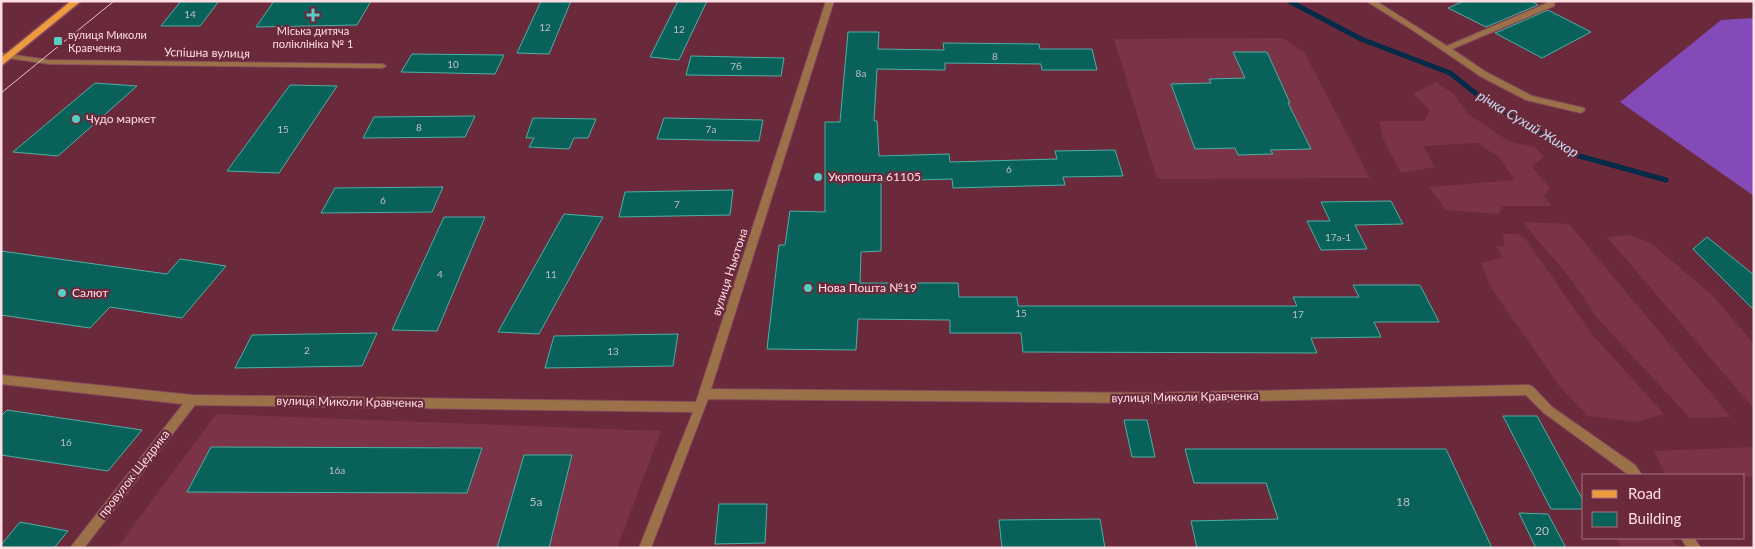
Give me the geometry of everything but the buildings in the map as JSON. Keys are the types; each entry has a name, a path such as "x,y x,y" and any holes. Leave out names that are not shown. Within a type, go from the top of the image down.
{"main road":[{"path":"4,58 77,1"}],"street":[{"name":"вулиця Ньютона","path":"645,548 700,407 830,1"},
{"path":"1370,1 1418,29 1483,74 1528,98 1581,110"},
{"path":"1446,49 1551,4 1551,1"},
{"name":"Успішна вулиця","path":"4,58 48,62 382,66"},
{"name":"вулиця Миколи Кравченка","path":"1,379 192,400 700,407"},
{"name":"вулиця Миколи Кравченка","path":"704,394 1148,398 1529,390 1548,410 1631,469 1635,474"},
{"name":"провулок Щедрика","path":"76,548 192,400"}],"shaded area":[{"path":"1754,18 1754,196 1620,102 1721,20"},
{"path":"1283,38 1304,52 1370,178 1157,179 1114,39"},
{"path":"1436,82 1454,94 1467,113 1510,142 1535,147 1544,157 1532,167 1550,188 1544,195 1551,206 1502,206 1499,214 1446,210 1429,187 1515,180 1499,158 1478,143 1423,146 1435,167 1401,173 1383,139 1379,121 1424,121 1430,110 1413,94"},
{"path":"1522,222 1569,224 1731,417 1690,418 1597,318 1570,278"},
{"path":"1503,234 1518,234 1527,241 1592,334 1664,414 1636,422 1588,416 1560,387 1491,288 1481,263 1503,257 1496,246 1504,246"},
{"path":"1629,235 1651,243 1714,297 1754,344 1754,409 1607,237"},
{"path":"216,414 661,431 617,548 117,548"},
{"path":"1754,447 1754,477 1745,477 1745,474 1666,474 1654,451"},
{"path":"1617,539 1672,539 1679,548 1622,548"}],"waterway":[{"name":"річка Сухий Жихор","path":"1289,1 1361,39 1450,73 1484,100 1576,155 1666,180"}],"tram line":[{"path":"1,93 114,1"}],"place":[{"name":"Міська дитяча поліклініка № 1","path":"313,15"},
{"name":"вулиця Миколи Кравченка","path":"58,41"},
{"name":"Чудо маркет","path":"76,119"},
{"name":"Укрпошта 61105","path":"818,177"},
{"name":"Нова Пошта №19","path":"808,288"},
{"name":"Салют","path":"62,293"}]}
